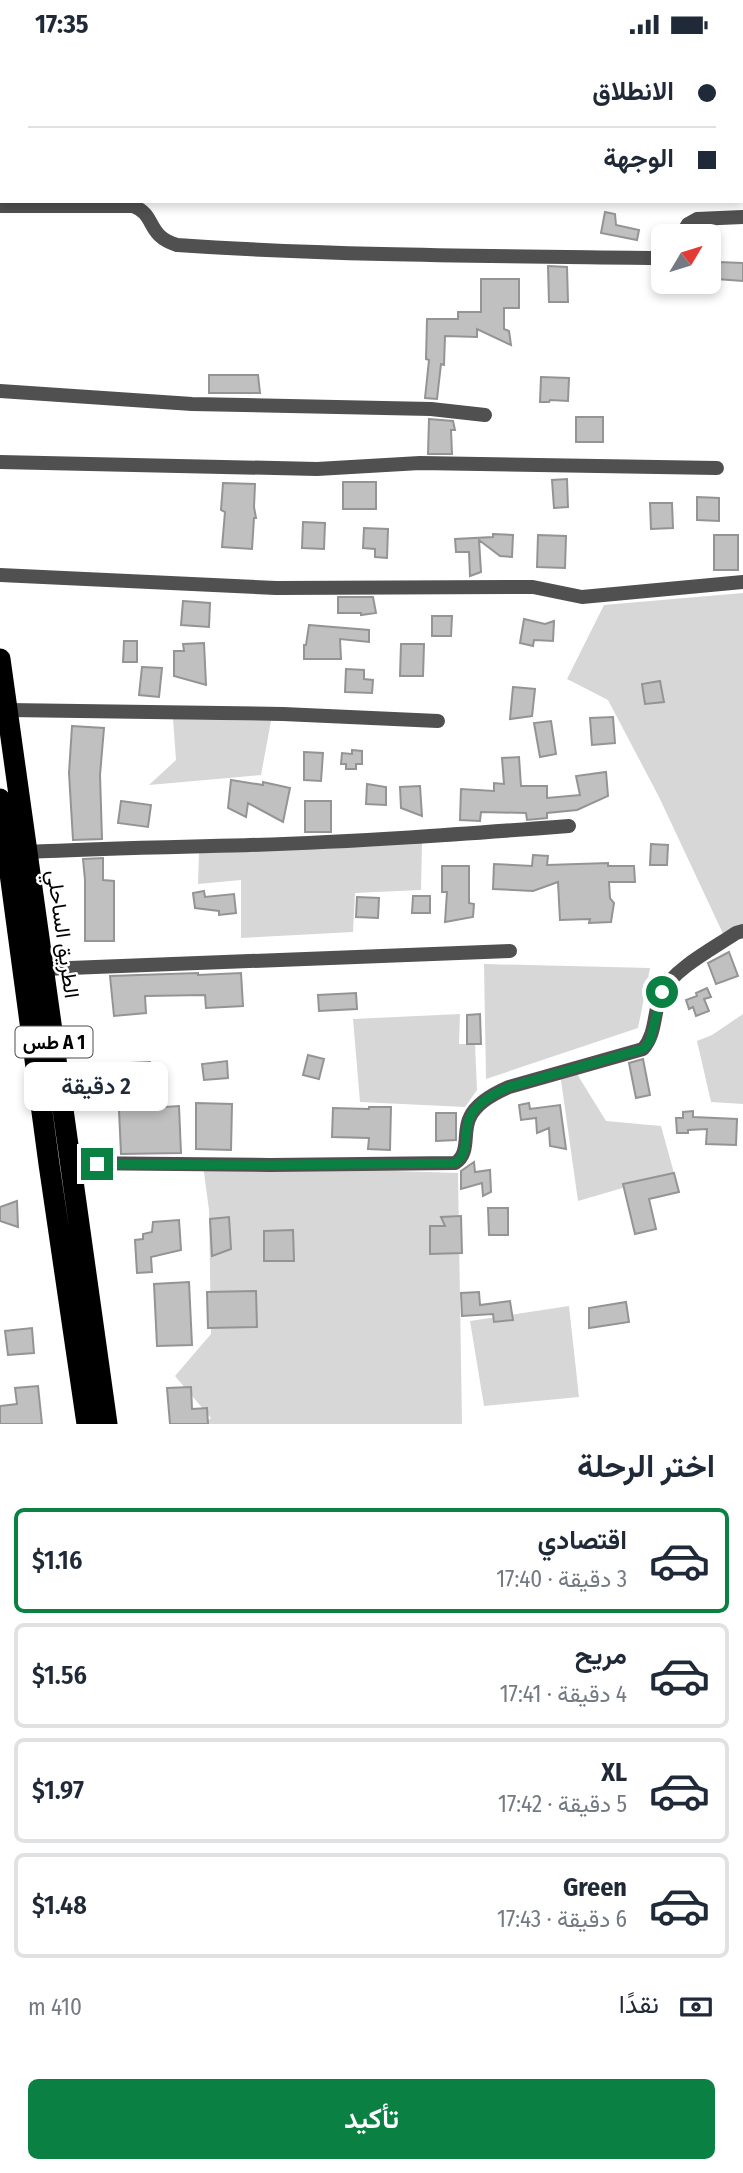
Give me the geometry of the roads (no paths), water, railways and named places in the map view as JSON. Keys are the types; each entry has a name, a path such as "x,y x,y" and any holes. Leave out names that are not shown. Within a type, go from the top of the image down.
{"highway":[{"name":"الطريق الساحلي","path":"0,659 107,1424"},
{"name":"الطريق الساحلي","path":"0,799 87,1424"}],"street":[{"path":"0,206 133,207 146,214 154,232 164,241 177,245 381,255 651,258"},
{"path":"688,224 696,219 743,217"},
{"path":"0,391 192,404 431,409 485,415"},
{"path":"0,462 307,469 419,463 717,468"},
{"path":"0,575 276,588 533,587 582,597 743,582"},
{"path":"8,710 283,714 438,721"},
{"path":"27,852 251,845 569,826"},
{"path":"70,1163 455,1163 464,1153 470,1118 485,1101 509,1087 643,1049 650,1041 662,992 676,975 736,933 743,931"},
{"path":"44,969 510,951"}]}
